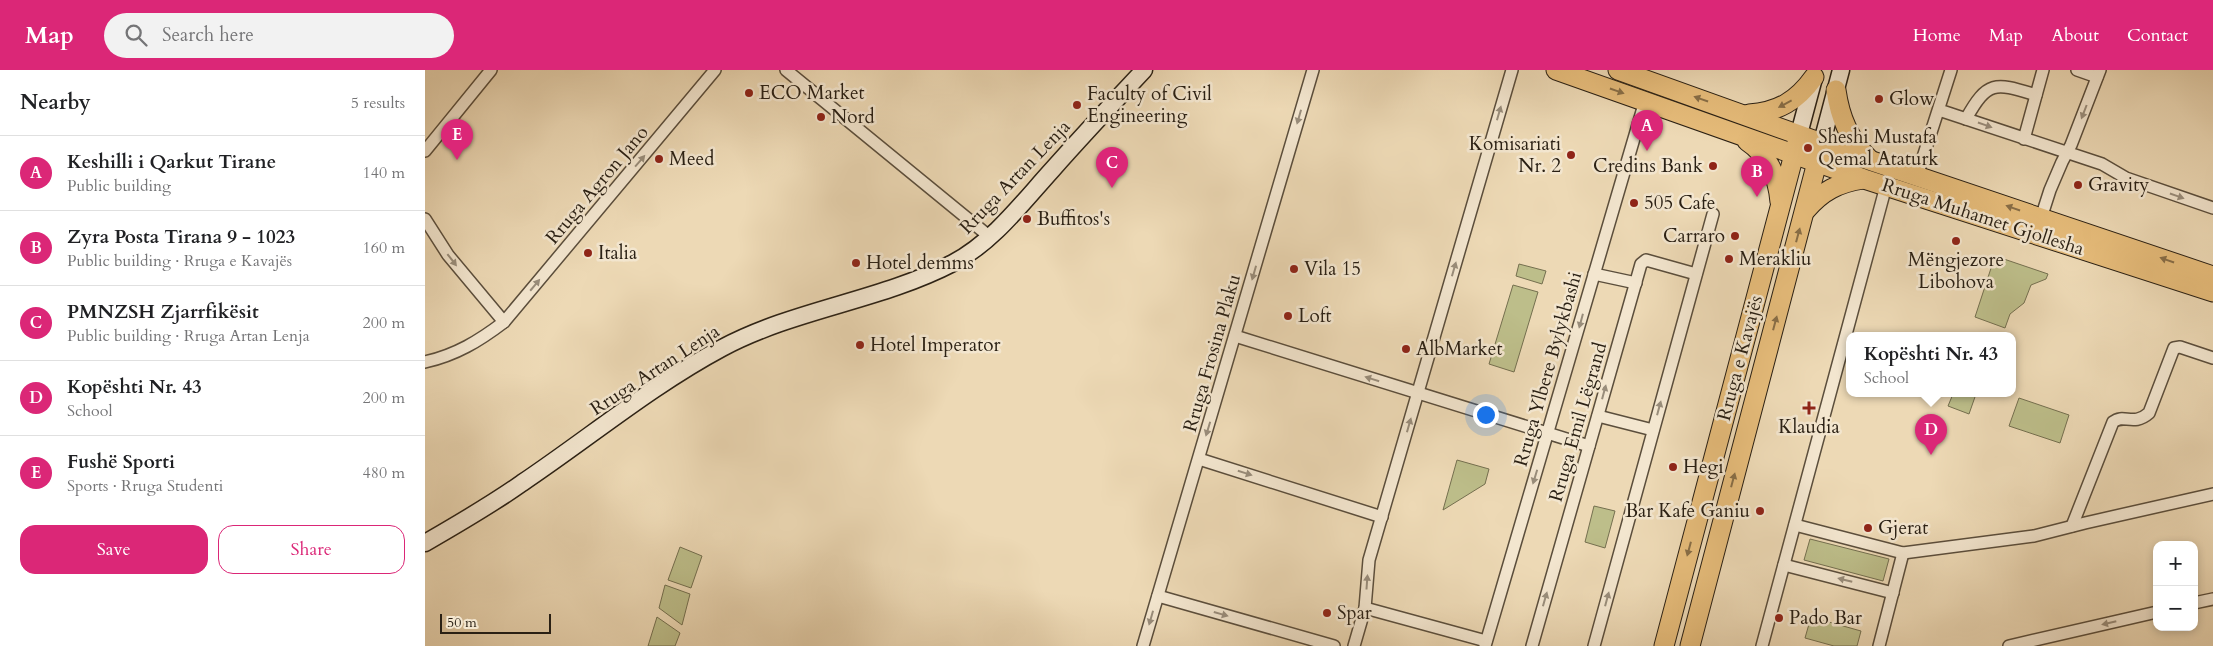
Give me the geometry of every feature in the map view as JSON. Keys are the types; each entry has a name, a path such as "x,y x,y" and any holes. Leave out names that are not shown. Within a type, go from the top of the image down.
{"main road":[{"name":"Rruga Muhamet Gjollesha","path":"1556,70 1864,179 2213,292"},
{"name":"Rruga Muhamet Gjollesha","path":"1618,70 1869,160 2213,276"},
{"path":"1747,115 1768,113 1787,105 1798,97 1815,74"},
{"path":"1836,90 1839,108 1847,132 1869,160"},
{"name":"Rruga e Kavajës","path":"1663,646 1799,134"},
{"path":"1739,136 1753,144 1772,169 1780,193 1781,206"},
{"name":"Rruga e Kavajës","path":"1690,646 1823,142"},
{"path":"1805,211 1815,198 1828,189 1839,184 1864,179"}],"street":[{"path":"425,151 491,70"},
{"name":"Rruga Agron Jano","path":"425,362 444,358 468,348 504,322 715,70"},
{"path":"786,70 991,237"},
{"name":"Rruga Artan Lenja","path":"425,543 523,483 664,383 725,346 790,320 940,269 974,250 991,237 1144,70"},
{"name":"Rruga Frosina Plaku","path":"1143,646 1313,70"},
{"path":"1354,646 1365,608 1369,560 1512,70"},
{"name":"Rruga e Kavajës","path":"1823,142 1841,70"},
{"path":"2024,139 2043,70"},
{"path":"2041,218 2099,74 2077,70"},
{"name":"Rruga Muhamet Gjollesha","path":"1917,176 1939,110 1948,71"},
{"name":"Rruga e Kavajës","path":"1799,134 1815,74"},
{"path":"1966,119 1981,96 1991,88 2007,86 2036,95"},
{"name":"Rruga Ylbere Bylykbashi","path":"1485,644 1549,433 1645,101"},
{"path":"1939,110 2102,164 2126,178 2213,208"},
{"path":"1847,332 1886,186"},
{"path":"1594,646 1713,214"},
{"path":"425,219 448,255 504,322"},
{"name":"Rruga Emil Lëgrand","path":"1532,646 1641,264 1646,260 1695,274"},
{"path":"1594,274 1636,283"},
{"path":"1762,646 1846,335"},
{"path":"1235,336 1589,446"},
{"path":"2072,526 2113,422 2121,418 2134,421 2143,418 2149,413 2174,348 2180,347 2213,358"},
{"path":"1598,416 1653,430"},
{"path":"1199,458 1382,517"},
{"path":"1795,525 1903,553 2034,536 2213,494"},
{"path":"1879,646 1903,553"},
{"path":"1784,565 1893,593"},
{"path":"1158,596 1333,646"},
{"path":"2198,602 2213,599"},
{"path":"1365,608 1485,644"},
{"path":"2009,646 2153,613"}],"green space":[{"path":"1995,256 2048,274 2046,279 2031,285 2024,303 2010,314 2005,328 1975,317"},
{"path":"1519,264 1546,271 1542,284 1516,276"},
{"path":"1513,285 1538,292 1514,372 1489,364"},
{"path":"1952,397 1975,397 1969,414 1948,406"},
{"path":"2019,398 2069,415 2060,443 2009,426"},
{"path":"1457,460 1489,469 1485,484 1443,510"},
{"path":"1594,506 1615,511 1605,548 1585,542"},
{"path":"1810,539 1889,559 1883,581 1804,560"},
{"path":"680,547 702,556 691,588 668,580"},
{"path":"665,585 690,594 682,625 659,608"},
{"path":"657,617 680,633 675,646 648,646"},
{"path":"1811,617 1861,631 1857,646 1834,646 1805,638"}],"place":[{"name":"ECO Market","path":"749,93"},
{"name":"Glow","path":"1879,99"},
{"name":"Faculty of Civil Engineering","path":"1077,105"},
{"name":"Nord","path":"821,117"},
{"name":"Sheshi Mustafa Qemal Ataturk","path":"1808,148"},
{"name":"Keshilli i Qarkut Tirane","path":"1647,151"},
{"name":"Komisariati Nr. 2","path":"1571,155"},
{"name":"Meed","path":"659,159"},
{"name":"Fushë Sporti","path":"457,160"},
{"name":"Credins Bank","path":"1713,166"},
{"name":"Gravity","path":"2078,185"},
{"name":"PMNZSH Zjarrfikësit","path":"1112,188"},
{"name":"Zyra Posta Tirana 9 - 1023","path":"1757,197"},
{"name":"505 Cafe","path":"1634,203"},
{"name":"Buffitos's","path":"1027,219"},
{"name":"Carraro","path":"1735,236"},
{"name":"Mëngjezore Libohova","path":"1956,241"},
{"name":"Italia","path":"588,253"},
{"name":"Merakliu","path":"1729,259"},
{"name":"Hotel demms","path":"856,263"},
{"name":"Vila 15","path":"1294,269"},
{"name":"Loft","path":"1288,316"},
{"name":"Hotel Imperator","path":"860,345"},
{"name":"AlbMarket","path":"1406,349"},
{"name":"Klaudia","path":"1809,408"},
{"name":"Kopështi Nr. 43","path":"1931,455"},
{"name":"Hegi","path":"1673,467"},
{"name":"Bar Kafe Ganiu","path":"1760,511"},
{"name":"Gjerat","path":"1868,528"},
{"name":"Spar","path":"1327,613"},
{"name":"Pado Bar","path":"1779,618"}]}
